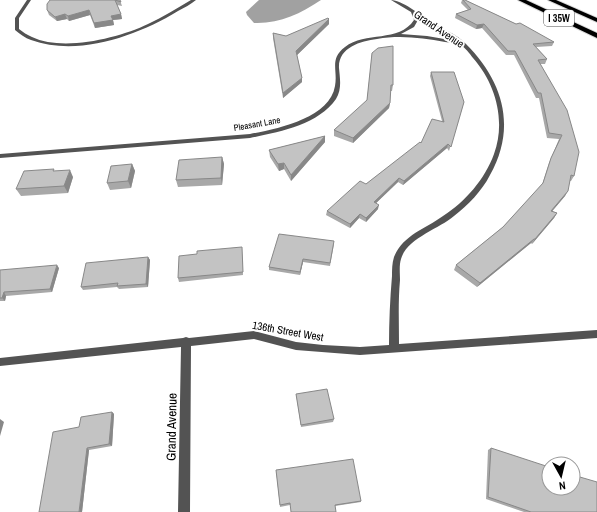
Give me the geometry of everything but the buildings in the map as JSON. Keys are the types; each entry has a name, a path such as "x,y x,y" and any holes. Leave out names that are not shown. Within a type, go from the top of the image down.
{"highway":[{"name":"I 35W","path":"520,0 597,36"},
{"name":"I 35W","path":"551,0 597,20"}],"street":[{"path":"29,0 17,18 17,29 31,39 70,44 116,38 144,28 194,0"},
{"name":"Grand Avenue","path":"393,0 464,44 485,67 497,89 503,117 503,131 500,147 492,165 474,192 452,214 410,240 400,253 394,303 394,349"},
{"path":"396,35 412,26 416,20 412,11"},
{"name":"Pleasant Lane","path":"0,156 250,136 286,128 314,116 331,100 338,86 336,63 343,50 355,42 375,37 396,35 438,39 464,44"},
{"name":"136th Street West","path":"0,362 186,341 254,335 296,346 360,351 597,334"},
{"name":"Grand Avenue","path":"184,512 186,341"}],"shaded area":[{"path":"259,0 321,0 297,14 281,20 254,23 246,12"}]}
